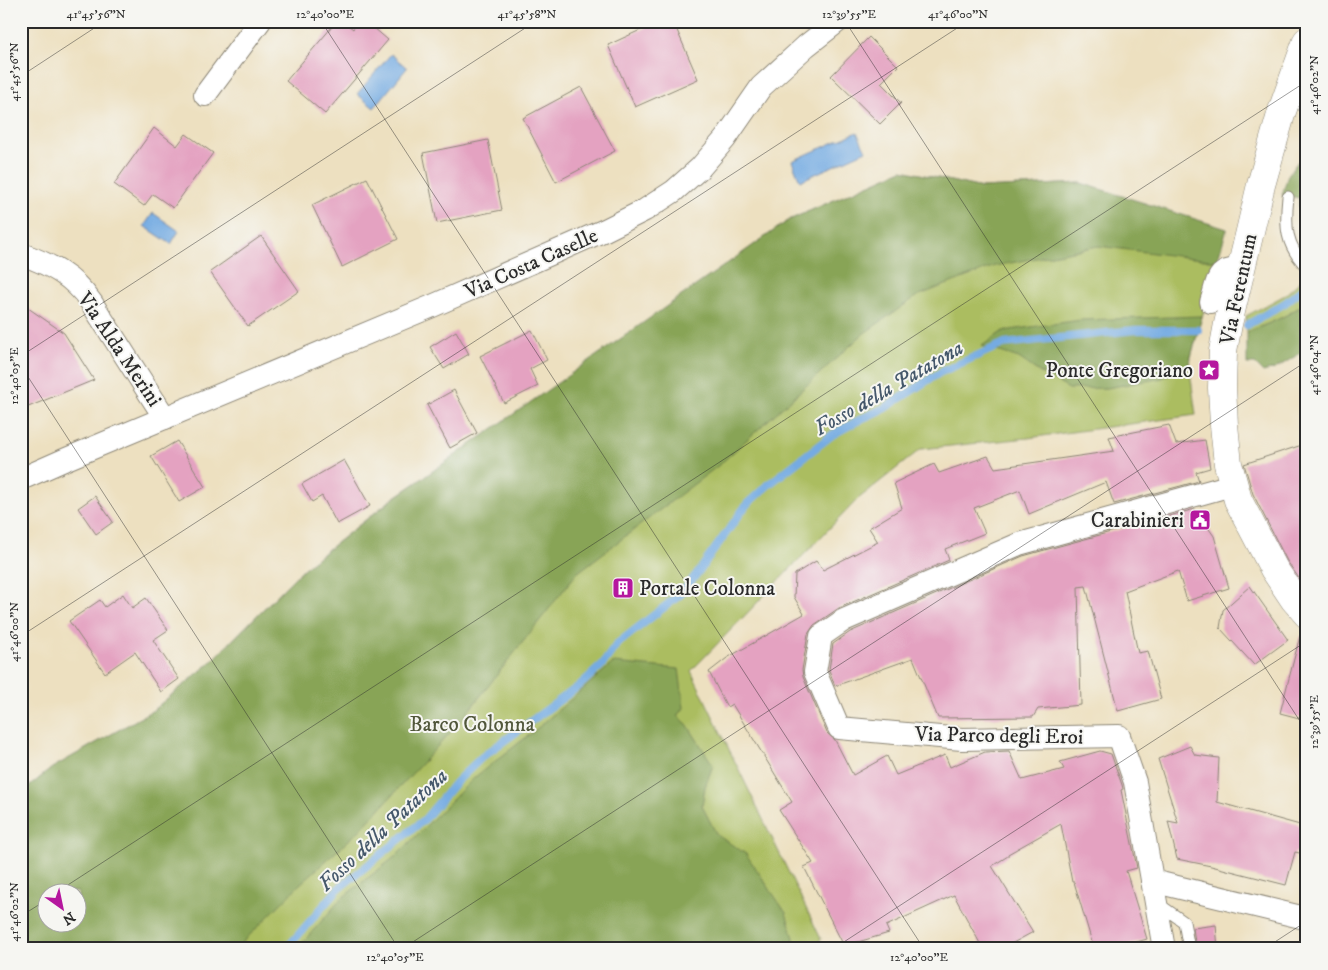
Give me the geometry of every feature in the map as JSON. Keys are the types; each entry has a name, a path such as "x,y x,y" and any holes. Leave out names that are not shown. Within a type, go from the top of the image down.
{"main road":[{"name":"Via Ferentum","path":"1307,41 1274,140 1228,324 1222,369 1224,425 1232,485 1245,515 1274,569 1294,599 1307,614"}],"street":[{"path":"205,95 260,21"},
{"name":"Via Costa Caselle","path":"21,479 430,307 605,230 645,210 674,191 700,168 725,139 766,82 806,46 838,21"},
{"name":"Via Alda Merini","path":"21,254 39,260 61,271 83,291 92,302 165,418"},
{"path":"1212,302 1220,275 1226,270 1241,270"},
{"name":"Via Parco degli Eroi","path":"1164,949 1135,782 1119,736 962,739 839,728 815,672 821,636 844,620 1019,544 1232,485"},
{"path":"1153,892 1305,918 1307,913"}],"lane":[{"path":"1288,197 1286,218 1288,239 1296,256 1307,267"},
{"path":"1153,892 1184,922 1189,949"}],"green space":[{"path":"1307,149 1307,176 1302,183 1299,198 1282,195 1288,175"},
{"name":"Barco Colonna","path":"902,170 982,188 1081,183 1219,256 1189,364 1196,415 1028,438 921,449 858,499 691,671 821,939 813,949 21,949 21,793 52,768 152,711 209,664 303,569 392,499 466,449 789,220"},
{"path":"902,170 982,188 1081,183 1227,229 1217,261 1098,246 995,266 917,296 863,334 719,465 577,573 460,722 360,830 299,885 236,949 21,949 21,793 52,768 152,711 209,664 303,569 393,499 789,220"},
{"path":"1307,176 1307,244 1300,218 1299,200 1300,192"},
{"path":"1307,275 1307,301 1271,323 1247,332 1246,316 1285,295"},
{"path":"1307,301 1307,349 1275,369 1263,372 1255,364 1247,364 1247,332 1271,323"},
{"path":"1202,316 1189,364 1162,378 1107,388 1069,389 1019,358 982,346 1003,331 1081,320"},
{"path":"613,663 679,669 684,708 678,716 687,724 713,765 705,787 702,806 717,835 746,854 786,913 794,938 793,949 297,949 342,898 396,856 475,777 533,732"}],"water":[{"path":"391,54 407,68 374,108 357,94"},
{"path":"857,132 866,151 800,181 792,161"},
{"path":"153,213 179,231 171,244 144,226"}],"building":[{"path":"337,21 343,21 353,29 359,21 366,21 388,40 325,114 286,81"},
{"path":"660,21 673,21 698,79 635,107 608,45"},
{"path":"869,37 898,66 881,83 901,103 880,124 831,76"},
{"path":"581,87 615,151 556,182 523,118"},
{"path":"154,128 177,146 186,134 213,153 173,208 153,194 144,206 114,184"},
{"path":"488,140 502,210 437,223 423,153"},
{"path":"367,178 398,239 342,267 312,205"},
{"path":"261,236 299,291 248,326 210,272"},
{"path":"21,303 64,333 94,380 21,410"},
{"path":"532,330 547,360 530,369 538,386 504,403 480,356"},
{"path":"456,331 469,354 444,369 430,347"},
{"path":"454,390 477,433 450,448 427,405"},
{"path":"1169,425 1176,444 1205,440 1210,468 1196,472 1199,481 1114,504 1106,482 1029,514 1020,490 974,508 985,533 945,549 949,560 839,608 814,625 808,634 802,670 803,677 827,733 835,740 853,775 887,756 896,775 945,755 950,767 985,752 1009,751 1022,780 1064,769 1060,762 1100,751 1111,754 1123,789 1121,790 1137,868 1126,871 1147,939 1113,949 1094,949 1074,882 1072,882 1061,824 1008,854 1008,856 992,866 1033,932 1002,949 983,949 954,895 886,926 889,933 844,946 804,867 813,863 779,810 792,802 732,704 727,707 709,672 727,658 804,614 794,597 795,574 816,561 823,570 878,542 869,528 902,508 894,483 934,464 939,473 988,456 995,468 1114,451 1109,437"},
{"path":"177,441 205,487 179,502 151,456"},
{"path":"1302,445 1307,462 1307,590 1287,561 1253,494 1244,464"},
{"path":"344,460 370,506 337,524 322,496 312,502 302,484"},
{"path":"95,496 113,522 96,534 78,508"},
{"path":"1195,509 1214,536 1229,588 1187,601 1178,571 1125,591 1138,653 1148,651 1161,699 1118,711 1086,586 1078,587 1081,705 1038,709 1033,717 938,718 913,658 835,686 829,670 833,644 850,632 1023,556"},
{"path":"1250,586 1288,640 1254,665 1220,628 1223,610"},
{"path":"123,594 132,608 146,598 168,630 153,640 179,679 161,692 135,652 105,673 69,621 100,600 105,607"},
{"path":"1300,636 1307,637 1307,720 1280,713"},
{"path":"1190,746 1195,755 1219,758 1217,802 1307,827 1307,843 1304,854 1295,852 1286,885 1177,859 1168,821 1178,823 1158,759"},
{"path":"1216,925 1218,949 1196,949 1193,928"}],"waterway":[{"name":"Fosso della Patatona","path":"1247,325 1285,303 1307,285"},
{"name":"Fosso della Patatona","path":"286,949 338,889 425,819 455,783 482,757 579,686 602,665 617,644 681,594 747,504 768,485 832,435 885,408 941,372 1003,344 1135,330 1198,330"}],"place":[{"name":"Ponte Gregoriano","path":"1209,370"},
{"name":"Carabinieri","path":"1200,520"},
{"name":"Portale Colonna","path":"623,588"}]}
